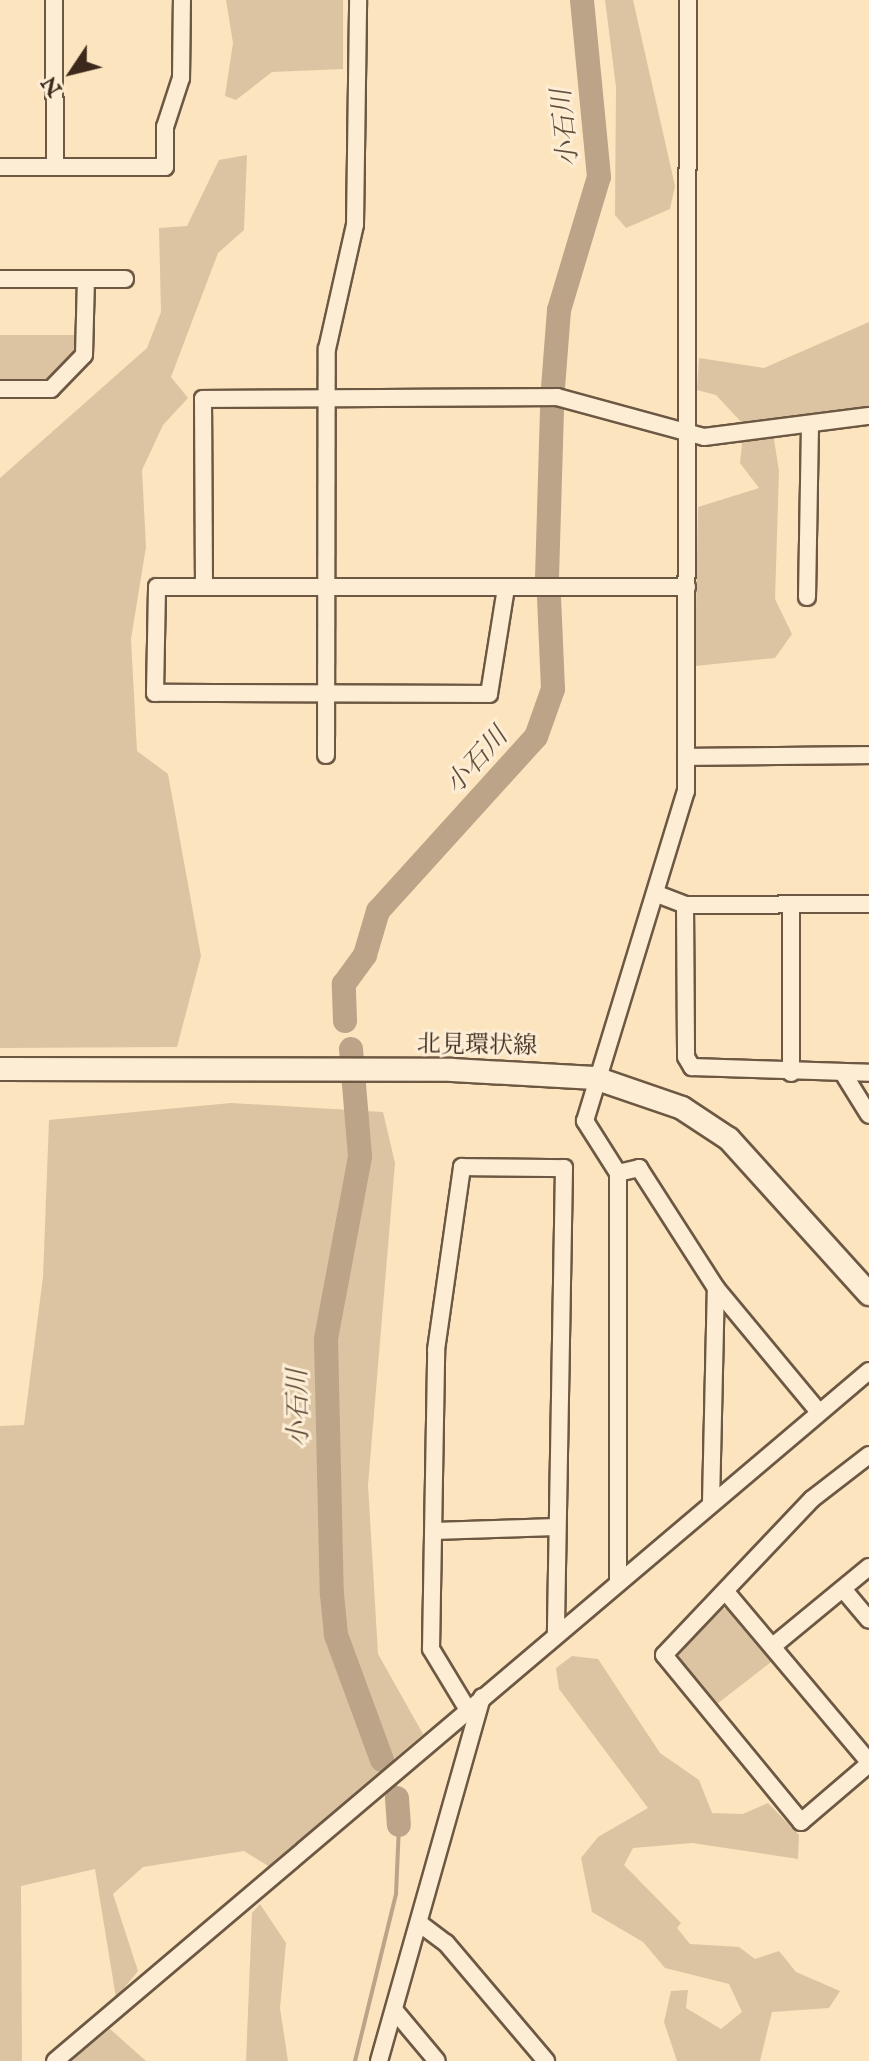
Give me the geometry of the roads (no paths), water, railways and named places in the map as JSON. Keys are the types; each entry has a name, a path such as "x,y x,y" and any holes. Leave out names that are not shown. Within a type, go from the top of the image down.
{"main road":[{"name":"北見環状線","path":"0,1069 452,1070 595,1078 682,1108 729,1139 869,1294"}],"street":[{"path":"54,0 55,167"},
{"path":"0,167 165,167 165,127 181,78 182,0"},
{"path":"326,755 323,585 327,349 355,225 358,0"},
{"path":"618,1581 618,1173 585,1121 595,1078 657,894 686,791 688,0"},
{"path":"0,279 125,279"},
{"path":"0,389 51,389 84,355 86,280"},
{"path":"204,587 203,399 557,397 687,433 810,425 869,416"},
{"path":"807,597 810,425"},
{"path":"506,588 489,694 155,693 157,587 687,587"},
{"path":"686,757 869,755"},
{"path":"657,894 685,905 869,904"},
{"path":"791,904 791,1073"},
{"path":"685,905 686,1057 702,1072 869,1073"},
{"path":"843,1073 869,1115"},
{"path":"468,1710 431,1649 436,1350 462,1167 564,1168 556,1633"},
{"path":"618,1173 639,1168 716,1288 819,1412"},
{"path":"711,1503 716,1288"},
{"path":"55,2061 556,1633 869,1371"},
{"path":"726,1592 869,1763 801,1822 664,1655 812,1499 869,1455"},
{"path":"434,1531 556,1527"},
{"path":"773,1646 869,1567"},
{"path":"843,1589 869,1620"},
{"path":"379,2061 483,1696"},
{"path":"419,1923 446,1943 546,2061"},
{"path":"395,2011 437,2061"}],"waterway":[{"name":"小石川","path":"553,388 559,310 599,177 582,0"},
{"name":"小石川","path":"547,578 552,405"},
{"name":"小石川","path":"345,1021 344,984 365,955 378,911 536,737 553,689 549,597"},
{"name":"小石川","path":"351,1049 360,1157 326,1339 332,1594 336,1635 382,1760"},
{"name":"小石川","path":"397,1798 399,1825"},
{"name":"小石川","path":"355,2061 396,1894 399,1825"}]}
